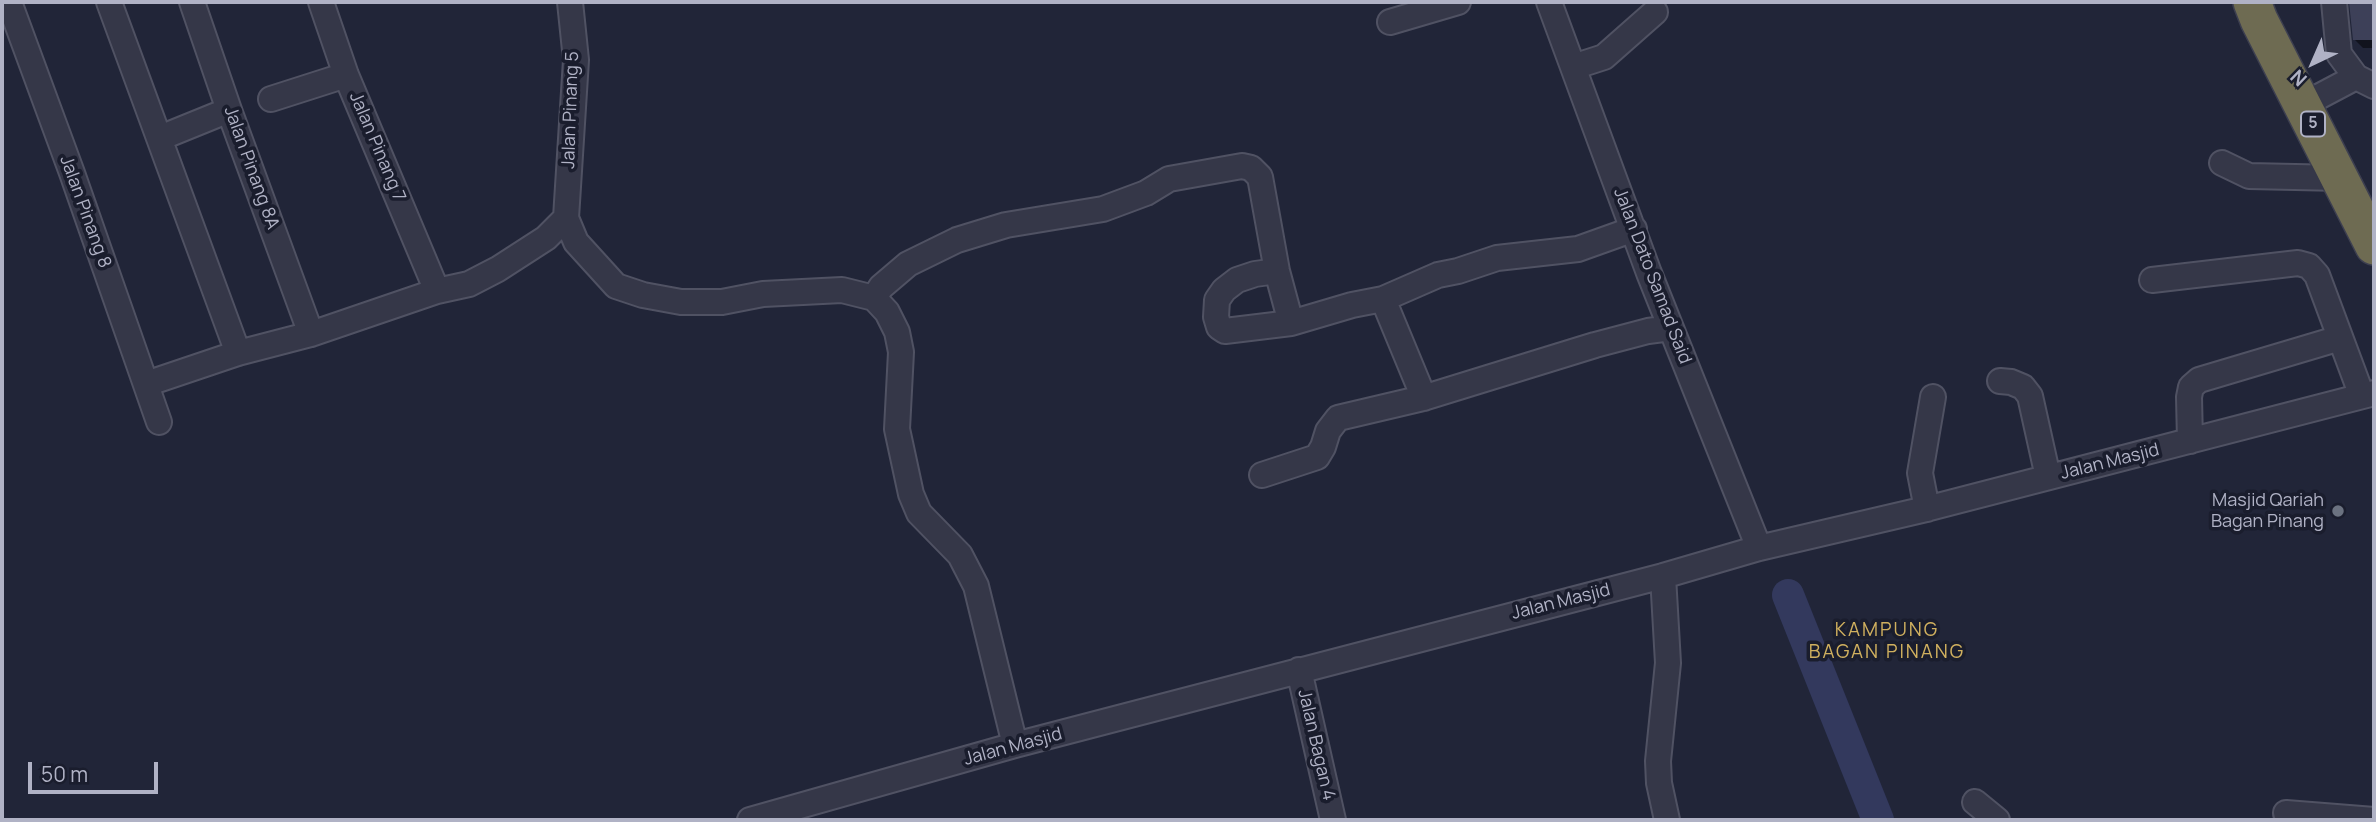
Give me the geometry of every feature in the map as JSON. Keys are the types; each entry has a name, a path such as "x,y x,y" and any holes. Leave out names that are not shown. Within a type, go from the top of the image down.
{"highway":[{"name":"5","path":"2252,2 2374,246"}],"street":[{"name":"Jalan Pinang 8","path":"9,2 77,186 159,422"},
{"path":"109,2 238,353"},
{"name":"Jalan Pinang 8A","path":"192,2 311,334"},
{"name":"Jalan Pinang 7","path":"321,2 346,75 437,291"},
{"name":"Jalan Pinang 5","path":"566,218 576,60 570,2"},
{"path":"1390,22 1458,2"},
{"name":"Jalan Dato Samad Said","path":"1549,2 1590,61 1634,229 1759,548"},
{"path":"2303,105 2365,82 2339,54 2334,2"},
{"path":"1590,61 1655,12"},
{"path":"271,99 346,75"},
{"path":"160,138 229,110"},
{"path":"2222,163 2249,176 2341,178"},
{"path":"874,298 881,287 908,264 957,240 1006,225 1103,209 1146,193 1169,179 1242,166 1251,168 1260,177 1277,271 1291,323"},
{"path":"146,384 238,353 311,334 437,291 469,284 546,238 566,218 576,242 616,286 642,295 681,302 722,302 763,294 842,290 874,298 887,312 897,332 901,352 897,429 911,494 919,513 960,555 976,586 1015,745"},
{"path":"1277,271 1237,280 1224,290 1217,300 1216,317 1219,327 1225,331 1291,323 1383,299 1437,275 1497,258 1578,249 1634,229"},
{"path":"2152,280 2304,263 2317,275 2340,338 2368,394"},
{"path":"1383,299 1424,398"},
{"path":"1262,475 1317,457 1328,431 1338,418 1424,398 1595,345 1671,328"},
{"path":"2190,441 2189,397 2192,387 2199,380 2340,338"},
{"path":"2000,381 2023,387 2030,396 2048,477"},
{"name":"Jalan Masjid","path":"750,820 820,811 1015,745 1664,576 1759,548 1927,509 2368,394"},
{"path":"1927,509 1920,473 1933,397"},
{"path":"1664,576 1668,663 1658,761 1659,783 1667,820"},
{"name":"Jalan Bagan 4","path":"1299,670 1333,820"},
{"path":"1975,802 1997,820"},
{"path":"2286,813 2374,820"}],"building":[{"path":"2349,2 2374,2 2374,40 2353,40"}],"waterway":[{"path":"1788,595 1878,820"}],"place":[{"name":"Masjid Qariah Bagan Pinang","path":"2338,511"}],"district":[{"name":"KAMPUNG BAGAN PINANG","path":"1887,642"}]}
